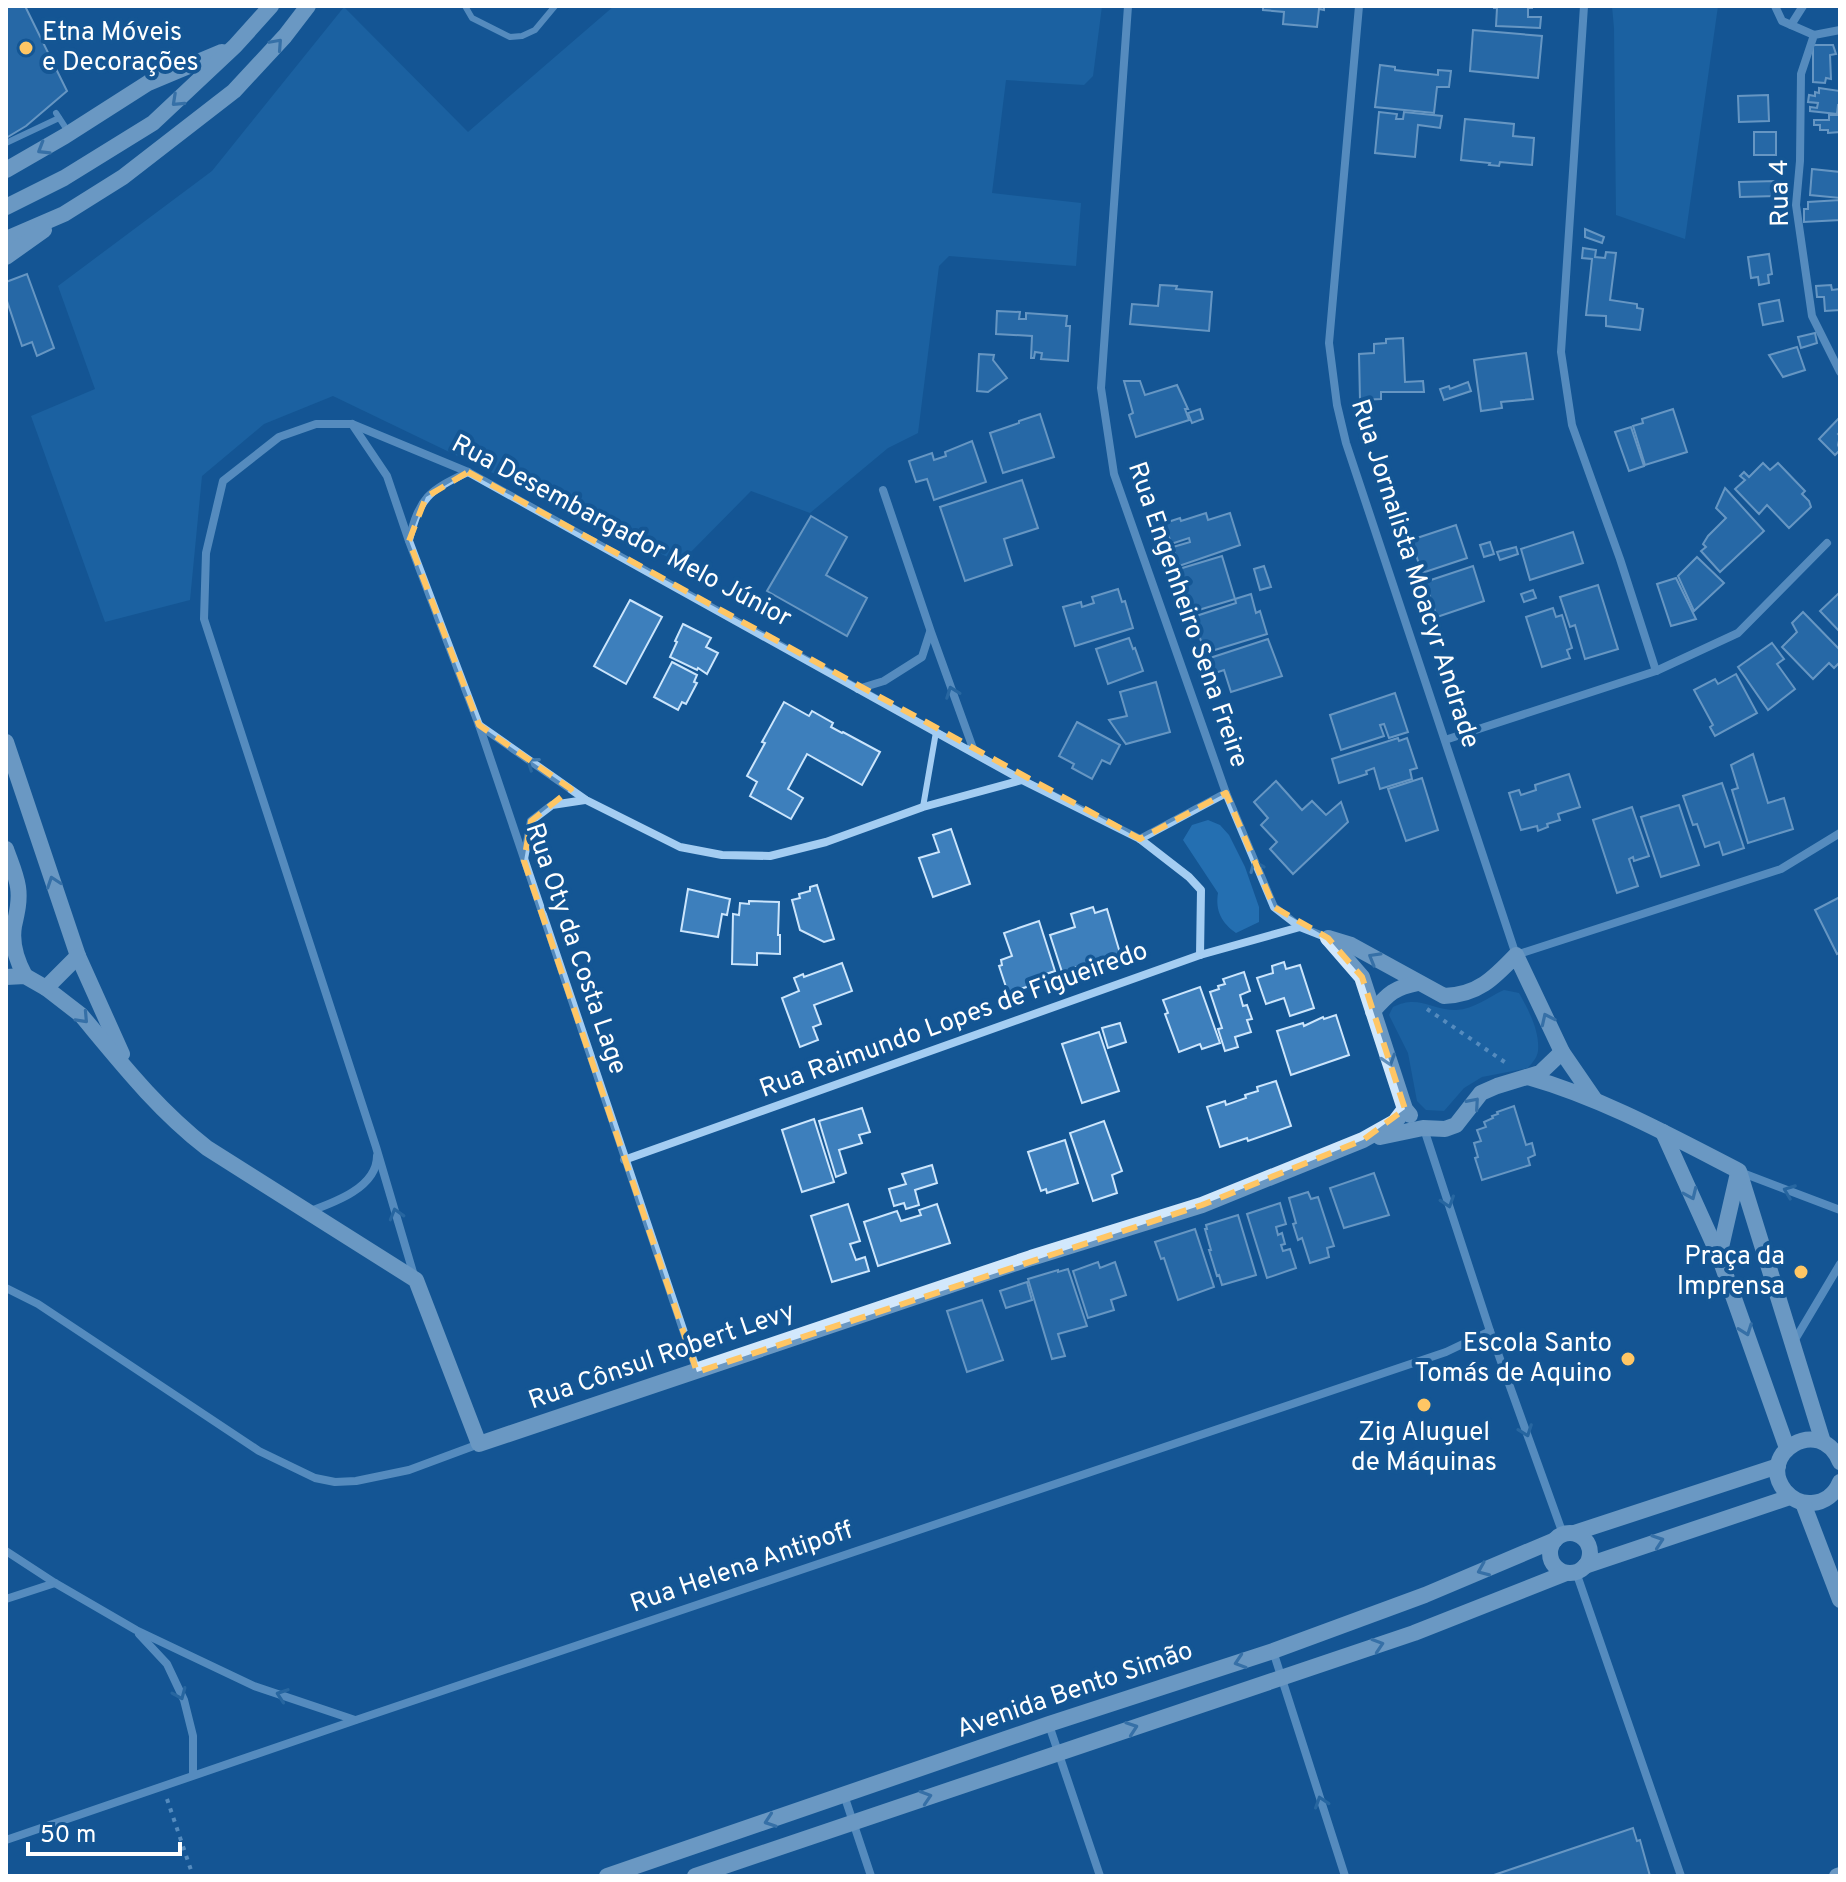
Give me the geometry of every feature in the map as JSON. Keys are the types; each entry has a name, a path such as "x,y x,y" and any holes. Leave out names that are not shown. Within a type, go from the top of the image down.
{"street":[{"path":"6,207 64,178 153,123 235,46 271,6"},
{"path":"6,257 64,214 123,177 234,91 308,6"},
{"name":"Rua Engenheiro Sena Freire","path":"1128,6 1101,388 1114,474 1226,793 1274,907 1300,927"},
{"name":"Rua Jornalista Moacyr Andrade","path":"1359,6 1329,343 1337,405 1346,443 1516,955"},
{"path":"1584,6 1561,352 1572,425 1656,671"},
{"path":"1775,6 1782,21 1814,35 1840,30"},
{"path":"1791,25 1803,6"},
{"name":"Rua 4","path":"1814,35 1801,74 1796,205 1812,316 1840,372"},
{"path":"6,170 148,83 235,46"},
{"path":"6,239 64,214"},
{"name":"Rua Desembargador Melo Júnior","path":"479,1444 416,1280 376,1147 204,619 206,553 223,481 279,437 316,424 352,424 468,472 1022,780 1140,839 1201,890 1200,955"},
{"name":"Rua Oty da Costa Lage","path":"352,424 387,476 479,725 697,1372"},
{"path":"409,541 416,512 426,497 443,484 468,472"},
{"path":"883,490 974,752"},
{"path":"1445,740 1656,671 1738,633 1827,543"},
{"path":"858,689 884,681 922,657 931,632"},
{"path":"479,725 586,800 680,847 722,855 770,856 826,842 923,807 1022,780"},
{"path":"6,742 78,956 130,1074"},
{"path":"1140,839 1226,793"},
{"path":"524,861 531,821 552,805 586,800"},
{"path":"1300,927 1351,945 1444,996 1461,996 1495,977 1516,955 1781,869 1840,833"},
{"path":"6,849 18,887 18,917 10,929 25,976"},
{"name":"Rua Raimundo Lopes de Figueiredo","path":"624,1160 1200,955 1300,927"},
{"path":"1328,938 1362,977 1405,1109 1423,1128 1490,1331 1564,1536"},
{"path":"1516,955 1562,1052 1596,1102"},
{"path":"46,988 78,956"},
{"path":"6,977 25,976 81,1015 160,1108 183,1130 229,1163 416,1280"},
{"path":"1495,977 1532,985"},
{"path":"1373,1011 1399,987 1418,983"},
{"path":"1423,1128 1445,1129 1456,1125 1481,1093 1540,1073 1562,1052"},
{"path":"1528,1077 1558,1085 1663,1132 1739,1171 1840,1210"},
{"name":"Rua Cônsul Robert Levy","path":"6,1288 38,1304 259,1451 315,1478 335,1482 369,1478 409,1470 1031,1258 1202,1205 1363,1140 1395,1122 1405,1109"},
{"name":"Rua Cônsul Robert Levy","path":"1363,1140 1423,1128"},
{"path":"1663,1132 1719,1256 1787,1448"},
{"path":"308,1212 342,1199 363,1183 377,1164 376,1147"},
{"path":"1719,1256 1739,1171"},
{"path":"1739,1171 1823,1442 1834,1451 1840,1462"},
{"path":"1792,1344 1840,1264"},
{"name":"Rua Helena Antipoff","path":"6,1840 1431,1357 1490,1331"},
{"path":"1823,1442 1804,1440 1787,1448 1778,1466 1778,1477 1782,1488 1796,1500 1840,1600"},
{"name":"Avenida Bento Simão","path":"615,1875 1049,1724 1273,1651 1425,1595 1564,1536 1778,1466"},
{"name":"Avenida Bento Simão","path":"695,1876 1414,1633 1576,1570 1796,1500 1815,1503 1825,1500 1839,1486"},
{"path":"1564,1536 1583,1538 1589,1547 1589,1557 1576,1570 1557,1568 1551,1559 1550,1549 1564,1536"},
{"path":"6,1551 136,1630 254,1686 356,1720"},
{"path":"1576,1570 1681,1876"},
{"path":"6,1599 55,1583"},
{"path":"136,1630 167,1664 184,1700 193,1736 193,1775"},
{"path":"1273,1651 1345,1876"},
{"path":"1049,1724 1100,1876"},
{"path":"844,1795 871,1876"}],"lane":[{"path":"465,6 472,18 510,37 535,30 555,6"},
{"path":"6,143 58,116 69,133"},
{"path":"923,807 936,732"}],"path":[{"path":"1399,987 1438,1018 1528,1077"},
{"path":"162,1786 193,1876"}],"highlighted area":[{"path":"468,472 1140,839 1226,793 1274,907 1328,938 1362,977 1405,1109 1363,1140 1202,1205 697,1372 524,861 531,821 571,789 479,725 409,541 426,497"}],"shaded area":[{"path":"614,6 1102,6 1093,76 1084,85 1006,80 992,193 1081,203 1076,266 949,256 939,266 918,433 888,448 810,513 751,491 680,563 333,396 264,424 202,476 190,600 105,622 31,416 95,389 58,286 212,171 344,7 468,132"},
{"path":"1612,6 1718,6 1685,239 1616,215"},
{"path":"1208,820 1220,825 1229,835 1245,867 1259,907 1259,922 1236,933 1221,916 1218,893 1183,840 1192,825"},
{"path":"1504,990 1519,993 1529,1013 1538,1043 1534,1060 1528,1068 1482,1077 1464,1088 1444,1111 1426,1110 1417,1101 1408,1053 1389,1015 1393,1007 1410,1002 1463,1009"}],"building":[{"name":"Etna Móveis e Decorações","path":"6,6 25,6 67,91 26,126 6,138"},
{"path":"1263,6 1324,6 1324,10 1319,9 1317,27 1283,24 1284,12 1263,10"},
{"path":"1494,6 1532,6 1528,8 1528,17 1541,17 1540,28 1496,26 1497,8"},
{"path":"1473,30 1542,36 1538,78 1470,71"},
{"path":"1813,45 1833,45 1836,54 1830,55 1831,79 1826,78 1825,83 1813,82"},
{"path":"1380,65 1438,75 1438,70 1451,71 1449,87 1437,87 1434,113 1375,107"},
{"path":"1819,88 1840,91 1837,114 1810,111 1810,107 1817,108 1818,103 1808,102 1809,95 1815,96"},
{"path":"1768,95 1769,121 1739,122 1738,96"},
{"path":"1379,112 1397,114 1396,119 1403,119 1404,112 1442,116 1440,128 1418,125 1415,157 1375,153"},
{"path":"1829,115 1840,115 1840,132 1828,133 1828,130 1820,130 1820,125 1814,125 1814,120 1829,120"},
{"path":"1465,119 1514,124 1513,136 1534,138 1532,165 1500,162 1499,166 1461,160"},
{"path":"1754,132 1776,132 1776,155 1754,155"},
{"path":"1812,169 1840,172 1840,198 1810,195"},
{"path":"1776,181 1776,196 1740,197 1739,182"},
{"path":"1840,200 1840,220 1804,222 1804,209 1808,209 1808,202"},
{"path":"1585,229 1604,237 1602,243 1585,237"},
{"path":"1583,248 1596,250 1595,257 1605,258 1606,252 1616,253 1610,300 1637,304 1637,308 1643,309 1640,330 1606,326 1606,316 1586,315 1592,259 1582,258"},
{"path":"1769,254 1772,274 1768,275 1769,283 1759,285 1758,277 1751,278 1748,257"},
{"path":"27,274 54,348 37,356 32,342 22,346 6,298 6,282"},
{"path":"1160,285 1212,292 1209,331 1130,324 1132,304 1158,306"},
{"path":"1831,285 1832,290 1840,289 1840,310 1825,311 1824,297 1817,297 1816,286"},
{"path":"1779,300 1783,321 1763,325 1759,304"},
{"path":"997,311 1020,312 1019,319 1026,319 1026,313 1067,316 1066,326 1070,326 1068,361 1041,359 1042,353 1035,352 1034,358 1031,358 1032,336 996,334"},
{"path":"1815,333 1817,343 1801,348 1798,337"},
{"path":"1403,338 1405,382 1423,381 1424,392 1381,392 1381,399 1360,400 1359,354 1374,353 1374,344 1386,343 1386,339"},
{"path":"1797,347 1805,370 1783,377 1769,355"},
{"path":"1526,353 1533,399 1501,402 1502,408 1481,411 1474,360"},
{"path":"979,354 994,355 993,360 1007,378 988,392 977,391"},
{"path":"1124,381 1140,381 1145,395 1177,385 1188,409 1185,409 1189,420 1136,437"},
{"path":"1468,382 1471,391 1444,400 1440,389 1449,386 1450,389"},
{"path":"1200,409 1203,419 1192,423 1188,413"},
{"path":"1673,409 1687,452 1645,465 1633,426 1643,423 1642,419"},
{"path":"1040,414 1054,457 1003,473 990,433"},
{"path":"1840,417 1840,450 1835,455 1819,439"},
{"path":"1631,427 1644,466 1629,471 1615,432"},
{"path":"972,441 986,482 934,500 927,479 916,482 909,461 932,453 934,460"},
{"path":"1763,463 1770,470 1778,463 1805,491 1802,494 1809,501 1811,507 1789,528 1767,505 1759,514 1735,489 1745,480 1740,476 1744,472 1749,477"},
{"path":"1022,480 1038,528 1004,539 1012,565 965,581 940,507"},
{"path":"1725,488 1764,531 1720,572 1701,551 1706,547 1703,544 1708,536 1726,518 1716,508"},
{"path":"1206,513 1208,520 1230,513 1240,545 1179,566 1173,547 1190,542 1189,538 1171,544 1165,523"},
{"path":"811,516 847,537 826,575 867,598 847,636 767,591"},
{"path":"1456,525 1467,558 1422,573 1411,540"},
{"path":"1573,532 1583,563 1530,580 1521,549"},
{"path":"1490,542 1494,554 1484,557 1480,545"},
{"path":"1516,547 1518,554 1500,560 1497,552"},
{"path":"1222,556 1235,599 1192,612 1179,569"},
{"path":"1697,557 1724,583 1694,611 1678,576"},
{"path":"1264,566 1271,587 1260,590 1254,569"},
{"path":"1473,566 1484,601 1437,617 1425,582"},
{"path":"1676,578 1696,619 1671,626 1657,584"},
{"path":"1598,585 1618,649 1585,659 1575,625 1570,627 1560,597"},
{"path":"1118,589 1133,628 1075,646 1063,607 1081,602 1082,607 1094,603 1092,597"},
{"path":"1533,590 1536,598 1524,602 1521,594"},
{"path":"1840,592 1840,632 1820,611"},
{"path":"1251,594 1256,613 1260,611 1267,634 1205,653 1193,617 1236,603 1235,599"},
{"path":"630,600 662,617 626,684 594,666"},
{"path":"1553,608 1556,617 1562,615 1572,648 1567,650 1570,658 1542,667 1526,617"},
{"path":"1803,612 1840,650 1840,662 1834,668 1829,663 1813,679 1782,647 1797,632 1792,623"},
{"path":"683,624 711,638 706,647 718,653 707,674 670,657"},
{"path":"1129,638 1143,671 1108,684 1096,649"},
{"path":"1268,639 1282,676 1231,692 1224,670 1215,673 1210,658"},
{"path":"1772,643 1784,659 1777,664 1795,689 1768,710 1738,667"},
{"path":"672,662 697,675 694,682 697,683 686,704 682,702 678,710 654,697"},
{"path":"1736,674 1757,713 1715,736 1710,727 1713,725 1694,690 1715,679 1718,684"},
{"path":"1156,682 1170,732 1126,744 1109,720 1127,716 1120,692"},
{"path":"1395,693 1408,732 1389,738 1384,724 1380,725 1384,736 1341,750 1330,715"},
{"path":"784,702 809,716 812,711 833,723 831,727 880,752 862,785 807,754 788,789 803,798 791,819 750,796 757,782 747,776"},
{"path":"1077,722 1120,745 1110,764 1102,760 1092,779 1072,768 1074,764 1059,756"},
{"path":"1398,738 1399,741 1407,738 1417,768 1410,770 1412,779 1380,789 1374,768 1366,771 1367,774 1339,783 1332,759"},
{"path":"1753,754 1768,803 1784,798 1793,829 1748,843 1732,790 1738,788 1731,765"},
{"path":"1569,774 1580,807 1558,814 1560,820 1538,831 1537,826 1521,830 1509,793 1519,790 1521,795 1536,790 1535,785"},
{"path":"1422,778 1438,830 1406,841 1388,789"},
{"path":"1276,781 1302,810 1312,801 1326,815 1341,802 1348,822 1293,874 1270,849 1277,842 1261,825 1268,818 1254,802"},
{"path":"1722,783 1744,848 1723,855 1719,842 1705,847 1683,796"},
{"path":"1679,805 1699,865 1661,877 1641,817"},
{"path":"1632,807 1649,856 1634,861 1633,857 1629,859 1638,886 1617,893 1593,820"},
{"path":"951,829 970,884 933,897 919,858 939,852 933,835"},
{"path":"817,885 834,939 824,942 800,930 792,900 800,898 799,894"},
{"path":"688,889 730,899 727,915 722,914 718,937 681,931"},
{"path":"1840,897 1840,952 1837,954 1815,910"},
{"path":"749,901 779,902 780,954 757,953 757,965 732,964 733,914 739,915 740,903 749,904"},
{"path":"1093,907 1095,913 1107,909 1120,953 1062,972 1050,935 1075,927 1071,914"},
{"path":"1039,921 1055,971 1040,976 1042,982 1008,993 999,966 1002,965 1001,960 1012,956 1004,933"},
{"path":"1284,962 1286,969 1300,965 1314,1008 1290,1016 1284,998 1266,1004 1257,978 1273,973 1272,966"},
{"path":"842,963 852,991 814,1005 821,1024 813,1027 818,1040 800,1047 782,998 799,991 794,978"},
{"path":"1244,972 1250,991 1240,995 1252,1019 1247,1020 1251,1032 1235,1037 1238,1047 1225,1051 1218,1029 1222,1028 1210,992 1225,984 1223,979"},
{"path":"1200,987 1220,1043 1202,1049 1200,1044 1179,1052 1163,1000"},
{"path":"1336,1015 1349,1055 1291,1075 1277,1031"},
{"path":"1120,1023 1126,1042 1108,1048 1102,1028"},
{"path":"1099,1032 1119,1091 1082,1103 1062,1044"},
{"path":"1276,1081 1291,1126 1220,1147 1207,1107 1246,1098 1245,1095 1258,1091 1257,1087"},
{"path":"1514,1106 1526,1145 1532,1143 1535,1155 1528,1158 1530,1165 1482,1180 1475,1158 1478,1157 1474,1143 1481,1141 1477,1130 1486,1127 1484,1122 1497,1112"},
{"path":"862,1108 870,1132 859,1135 862,1143 839,1150 846,1173 836,1177 819,1121"},
{"path":"814,1119 834,1182 802,1192 782,1130"},
{"path":"1104,1121 1122,1171 1112,1175 1117,1193 1093,1201 1070,1133"},
{"path":"1065,1140 1078,1183 1047,1193 1046,1189 1041,1191 1028,1152"},
{"path":"932,1165 937,1183 915,1190 919,1205 906,1209 904,1203 894,1206 889,1189 906,1184 902,1174"},
{"path":"1374,1173 1389,1215 1344,1228 1330,1188"},
{"path":"1308,1192 1311,1199 1318,1197 1334,1246 1327,1248 1329,1257 1310,1263 1302,1238 1298,1240 1289,1198"},
{"path":"1280,1203 1286,1224 1276,1227 1278,1235 1282,1233 1283,1251 1290,1249 1296,1268 1267,1278 1247,1214"},
{"path":"848,1204 860,1241 850,1244 856,1260 865,1257 869,1271 832,1282 811,1216"},
{"path":"937,1204 950,1243 878,1266 864,1222 897,1211 901,1221 921,1215 919,1210"},
{"path":"1238,1215 1256,1275 1222,1285 1205,1229 1206,1225"},
{"path":"1195,1229 1214,1287 1178,1300 1164,1258 1161,1259 1155,1242"},
{"path":"1098,1262 1100,1268 1115,1262 1126,1295 1111,1300 1114,1310 1088,1318 1073,1271"},
{"path":"1068,1269 1087,1326 1058,1334 1065,1356 1052,1359 1028,1279"},
{"path":"1027,1282 1032,1300 1006,1308 1000,1291"},
{"path":"982,1300 1003,1360 967,1372 947,1311"},
{"path":"1633,1828 1637,1841 1640,1840 1650,1876 1491,1876"}],"place":[{"name":"Etna Móveis e Decorações","path":"26,48"},
{"name":"Praça da Imprensa","path":"1801,1272"},
{"name":"Escola Santo Tomás de Aquino","path":"1628,1359"},
{"name":"Zig Aluguel de Máquinas","path":"1424,1405"}]}
